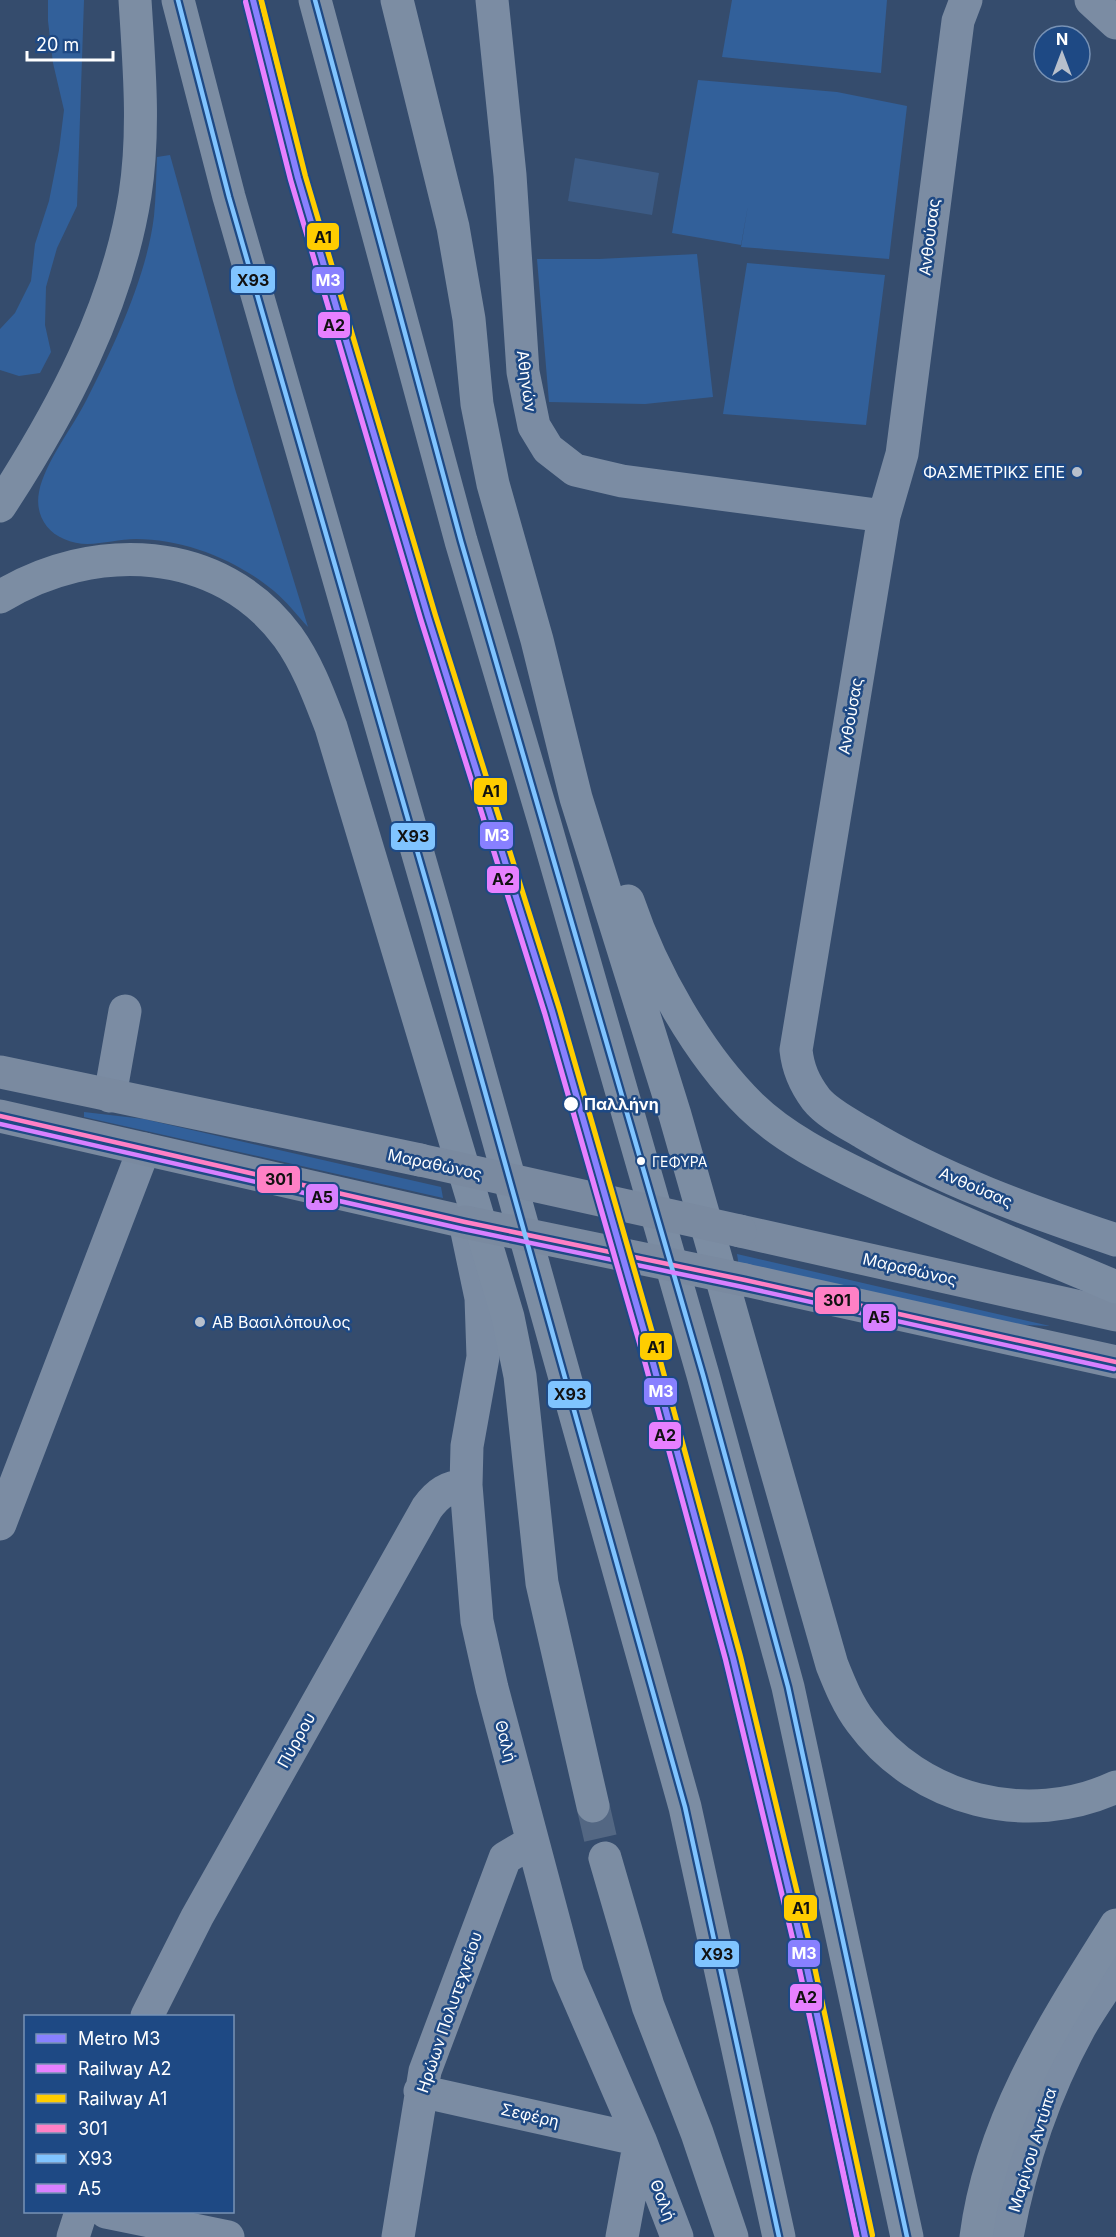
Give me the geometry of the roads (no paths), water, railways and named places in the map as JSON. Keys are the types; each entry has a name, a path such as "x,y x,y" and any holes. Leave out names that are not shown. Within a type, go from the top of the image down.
{"highway":[{"path":"0,506 32,457 66,394 97,327 119,269 135,194 140,114 135,0"},
{"path":"178,0 235,219 438,924 685,1807 780,2237"},
{"path":"315,0 461,541 703,1374 788,1687 907,2237"},
{"path":"397,0 453,227 469,319 483,444 537,640 576,798 675,1115 823,1640 850,1705 874,1738 904,1766 944,1789 966,1797 1008,1806 1056,1806 1078,1802 1116,1787"},
{"path":"0,597 48,573 86,563 129,559 174,562 216,576 255,601 287,636 313,678 331,728 508,1317 520,1376 542,1583 593,1806"},
{"path":"537,640 632,912 668,993 714,1061 751,1106 789,1136 911,1200 1116,1287"},
{"path":"605,1858 648,2006 697,2133 732,2237"},
{"path":"976,2237 988,2181 1022,2085 1053,2024 1116,1925"}],"main road":[{"name":"Μαραθώνος","path":"0,1071 420,1160 1116,1315"},
{"path":"0,1116 465,1222 746,1280 1116,1362"}],"street":[{"name":"Αθηνών","path":"492,0 510,175 523,372 534,426 548,449 575,470 622,481 884,516"},
{"name":"Ανθούσας","path":"966,0 958,21 902,454 884,516 796,1050 799,1071 817,1101 847,1123 894,1151 967,1185 1116,1240"},
{"path":"1091,0 1116,22"},
{"path":"110,1096 125,1011"},
{"path":"0,1524 144,1149"},
{"name":"Θαλή","path":"465,1222 481,1298 483,1357 467,1446 466,1485 477,1621 532,1842 568,1974 640,2140 677,2237"},
{"name":"Πύρρου","path":"148,2015 197,1917 427,1508 438,1494 454,1486 466,1485"},
{"name":"Ηρώων Πολυτεχνείου","path":"398,2237 420,2091 505,1858 532,1842"},
{"name":"Μαρίνου Αντύπα","path":"1007,2237 1029,2152 1049,2091 1079,2028 1116,1971"},
{"name":"Σεφέρη","path":"420,2091 640,2140"},
{"path":"622,2237 640,2140"},
{"path":"73,2237 80,2213"},
{"path":"115,2213 228,2237"}],"tunnel":[{"path":"593,1806 605,1858"}],"metro line":[{"name":"Μ3","path":"253,0 298,178 428,617 552,1011 650,1352 733,1658 802,1945 865,2237"}],"rail line":[{"name":"A1","path":"261,0 305,176 435,615 559,1009 657,1350 740,1656 809,1943 872,2235"},
{"name":"A2","path":"246,2 291,180 421,619 545,1013 643,1354 726,1660 795,1947 857,2237"}],"place":[{"name":"ΦΑΣΜΕΤΡΙΚΣ ΕΠΕ","path":"1077,472"},
{"name":"Παλλήνη","path":"571,1104"},
{"name":"ΓΕΦΥΡΑ","path":"641,1161"},
{"name":"ΑΒ Βασιλόπουλος","path":"200,1322"}]}
